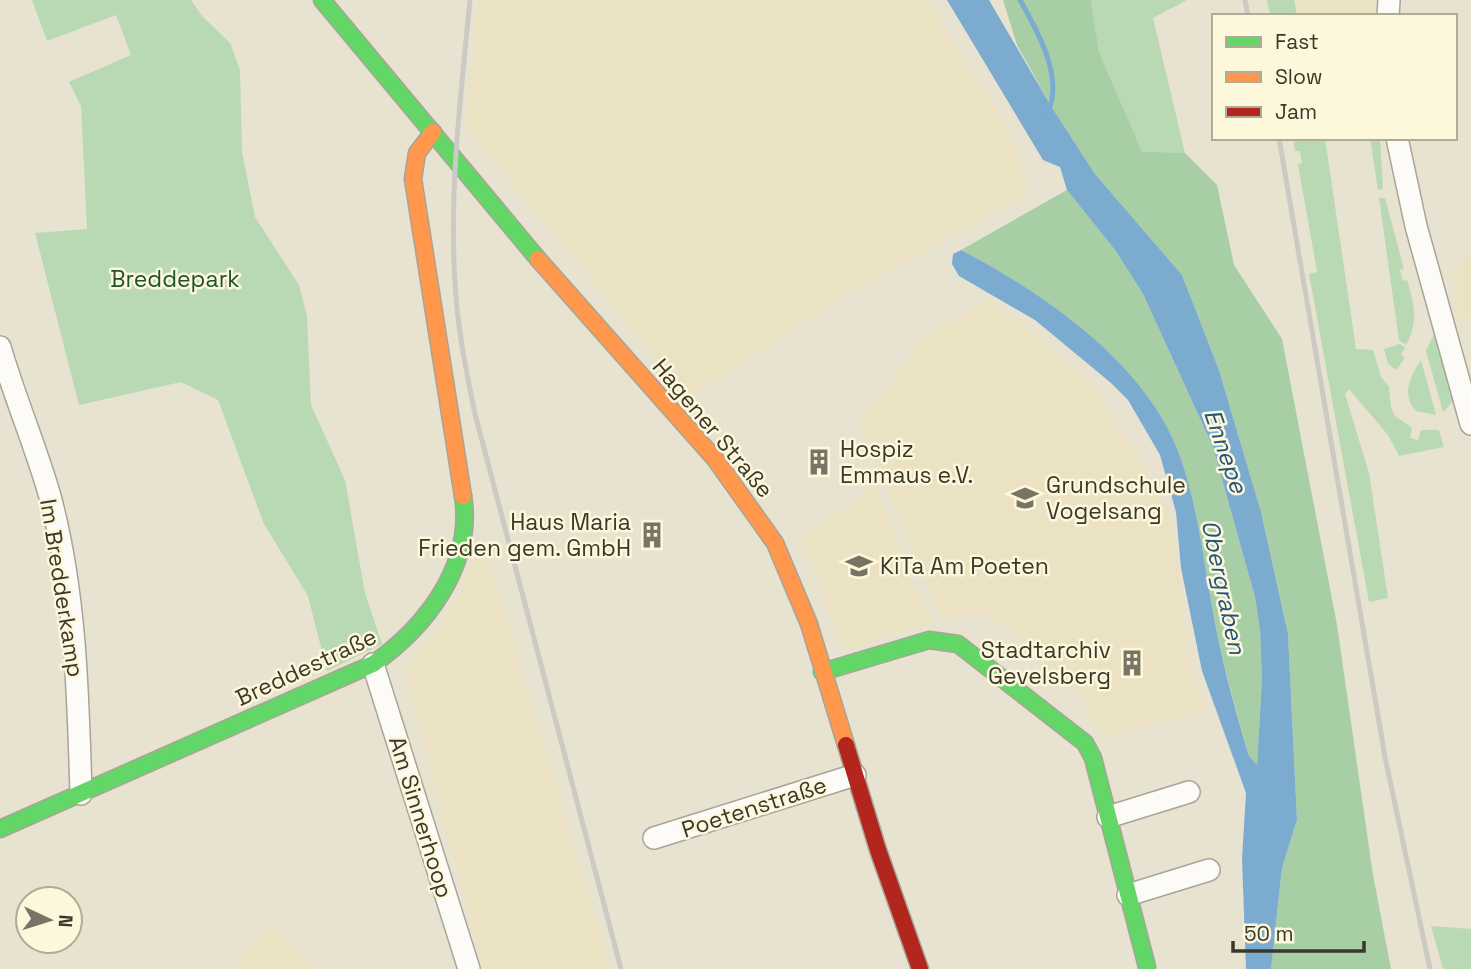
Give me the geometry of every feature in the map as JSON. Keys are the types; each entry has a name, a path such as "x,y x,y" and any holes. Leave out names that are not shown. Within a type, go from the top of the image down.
{"street":[{"name":"Hagener Straße","path":"323,0 534,254 741,492 775,543 797,591 920,969"},
{"name":"Breddestraße","path":"0,829 373,664 401,646 433,607 458,561 465,530 464,503 413,179 413,161 420,144 433,132"},
{"path":"1397,140 1413,215 1470,415"},
{"name":"Im Bredderkamp","path":"0,347 50,500 61,552 76,643 80,794"},
{"path":"822,672 929,640 958,644 1085,743 1108,817 1147,967"},
{"name":"Am Sinnerhoop","path":"373,664 469,969"},
{"name":"Poetenstraße","path":"654,838 855,775"},
{"path":"1108,817 1189,792"},
{"path":"1128,895 1209,870"}],"shaded area":[{"path":"478,0 927,0 1009,129 1030,194 854,291 688,397 465,127"},
{"path":"1294,0 1376,0 1375,14 1297,14"},
{"path":"1471,256 1471,316 1461,321 1454,309 1455,281 1448,269"},
{"name":"Grundschule Vogelsang","path":"990,298 1092,383 1151,478 1171,519 1191,664 1208,712 1103,736 1077,692 1000,622 981,613 942,620 858,422 873,400 911,359 915,343"},
{"name":"KiTa Am Poeten","path":"876,485 911,580 932,623 847,649 838,638 816,575 799,539"},
{"path":"484,541 610,969 483,969 405,671 454,604"},
{"path":"271,923 315,969 235,969 238,961"}],"green space":[{"name":"Breddepark","path":"32,0 191,0 202,16 230,43 240,70 242,152 255,217 299,285 307,316 311,405 345,480 365,593 382,644 327,671 308,596 264,524 218,400 181,382 79,405 35,233 87,229 81,106 69,82 131,55 116,15 47,41"},
{"path":"1003,0 1091,0 1099,52 1142,152 1185,153 1217,185 1234,265 1282,339 1337,625 1373,875 1391,969 1271,969 1282,868 1297,820 1288,634 1261,512 1219,370 1182,275 1095,174 1051,106 1017,45"},
{"path":"1091,0 1187,0 1153,18 1185,153 1142,153 1099,52"},
{"path":"1267,0 1294,0 1297,14 1270,14"},
{"path":"1293,140 1325,140 1356,349 1373,350 1381,377 1389,387 1391,408 1395,416 1412,428 1410,438 1418,440 1421,430 1439,430 1444,447 1399,456 1388,435 1349,389 1345,394 1369,473 1388,598 1369,602 1309,274 1317,272 1298,164 1302,163 1300,151 1295,151"},
{"path":"1370,140 1380,140 1383,189 1378,190"},
{"path":"1067,190 1115,250 1143,294 1213,447 1255,597 1260,630 1262,679 1257,766 1249,756 1224,664 1187,478 1165,423 1144,391 1119,362 1090,335 1026,288 961,250"},
{"path":"1379,198 1385,198 1404,269 1400,270 1403,281 1407,280 1413,305 1413,328 1406,345 1399,340"},
{"path":"1435,332 1454,400 1443,412 1426,351"},
{"path":"1400,344 1405,348 1401,354 1405,358 1396,370 1388,364 1384,349"},
{"path":"1421,360 1436,415 1416,411 1409,398 1411,379"},
{"path":"1431,926 1471,929 1471,969 1443,969"}],"water":[{"name":"Ennepe","path":"947,0 989,0 1051,106 1095,174 1182,275 1219,370 1261,512 1288,634 1297,820 1282,868 1271,969 1246,969 1242,859 1246,793 1202,671 1181,568 1176,512 1160,455 1128,400 1111,383 1035,320 959,276 952,264 953,254 961,250 993,267 1058,310 1090,335 1119,362 1144,391 1165,423 1187,478 1224,664 1249,756 1257,765 1262,679 1260,630 1255,597 1213,447 1143,294 1115,250 1067,190 1060,167 1043,160"}],"waterway":[{"path":"1020,0 1041,39 1051,69 1053,84 1048,112"}],"railway":[{"path":"470,0 457,141 454,212 456,298 462,348 475,414 621,969"},
{"path":"1245,0 1248,14"},
{"path":"1279,140 1385,757 1430,969"}],"traffic: fast":[{"path":"322,0 538,259"},
{"path":"0,829 373,664 411,632 442,592 461,546 463,496"},
{"path":"822,672 929,640 958,644 1085,743 1093,758 1147,967"}],"traffic: slow":[{"path":"433,132 417,153 413,179 463,496"},
{"path":"538,259 715,459 775,543 809,624 846,745"}],"traffic: jam":[{"path":"846,745 878,850 920,969"}],"place":[{"name":"Hospiz Emmaus e.V.","path":"819,462"},
{"name":"Grundschule Vogelsang","path":"1025,498"},
{"name":"Haus Maria Frieden gem. GmbH","path":"652,535"},
{"name":"KiTa Am Poeten","path":"859,566"},
{"name":"Stadtarchiv Gevelsberg","path":"1132,663"}],"water label":[{"name":"Obergraben","path":"1224,587"}]}
